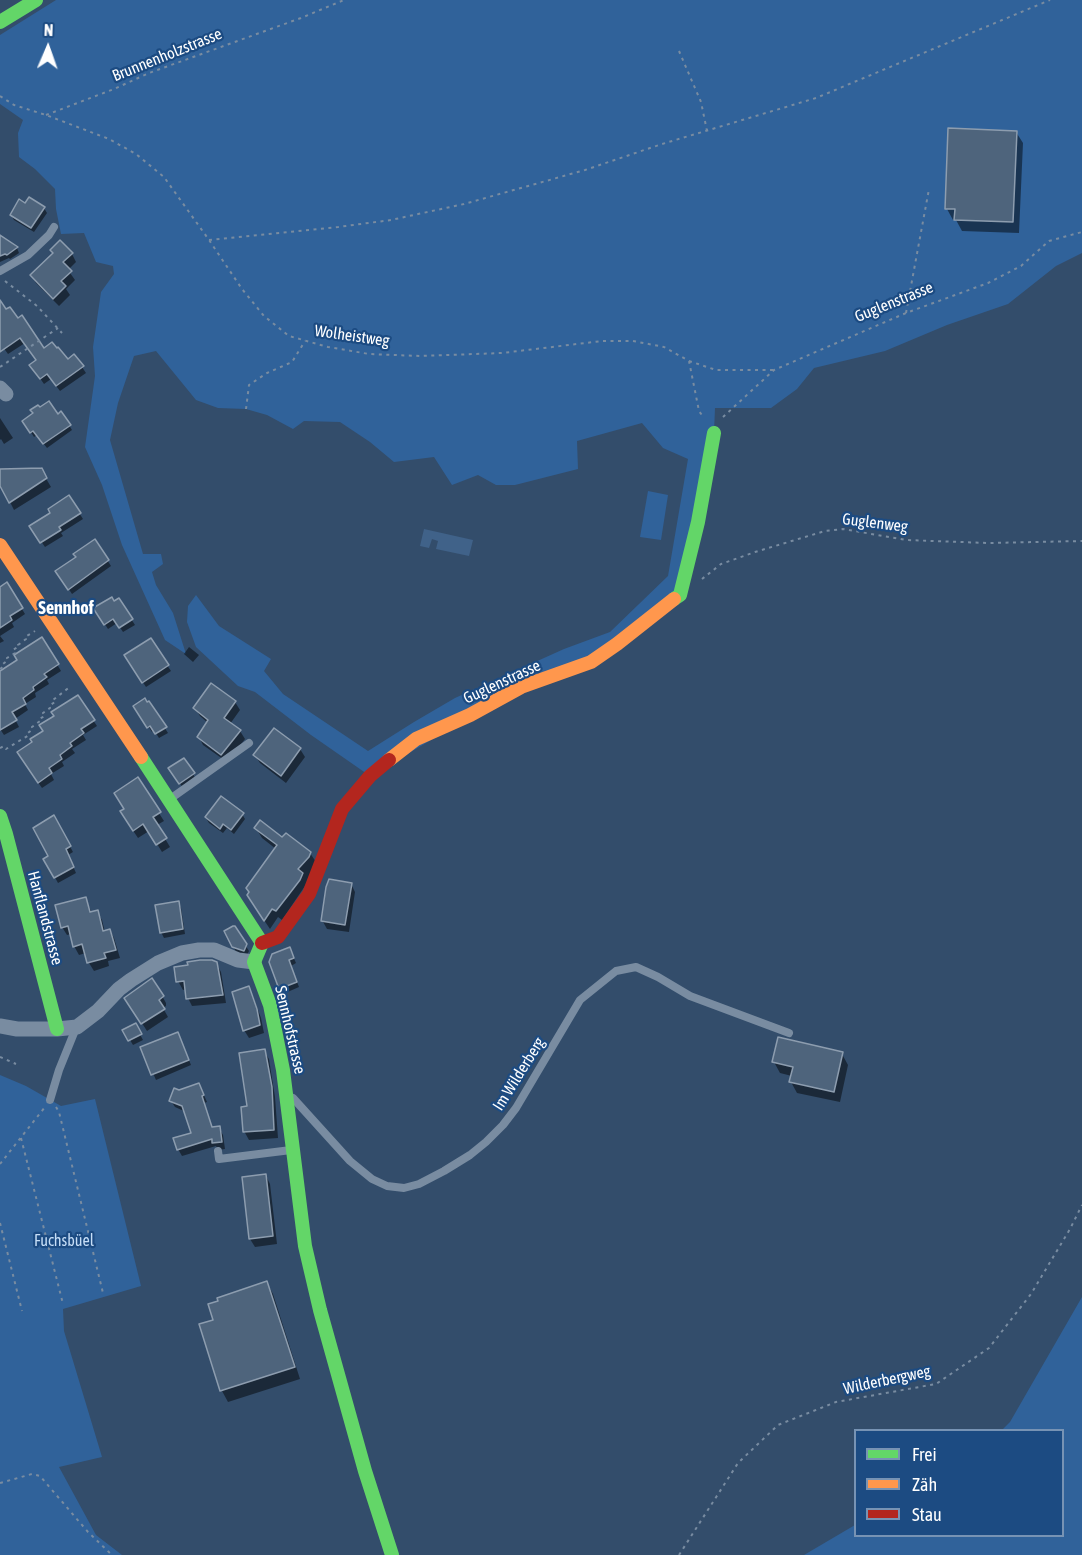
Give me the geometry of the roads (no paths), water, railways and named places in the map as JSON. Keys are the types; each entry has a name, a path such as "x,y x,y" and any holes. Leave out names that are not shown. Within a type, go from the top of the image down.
{"street":[{"path":"0,22 36,0"},
{"name":"Guglenstrasse","path":"262,943 278,937 309,894 342,809 370,776 416,739 470,715 521,687 591,662 680,595 698,522 714,433"},
{"path":"0,545 262,943 254,962 238,960 214,950 199,950 170,957 119,989 98,1011 77,1027 17,1029 0,1026"},
{"name":"Hanflandstrasse","path":"0,816 57,1029"},
{"name":"Sennhofstrasse","path":"254,962 270,1005 283,1070 305,1246 364,1471 392,1555"}],"lane":[{"path":"0,271 28,255 49,236 54,227"},
{"path":"169,800 249,743"},
{"name":"Im Wilderberg","path":"286,1090 350,1161 372,1179 387,1186 404,1188 419,1184 444,1171 486,1142 516,1108 580,1000 616,971 636,967 690,996 789,1033"},
{"path":"50,1100 59,1070 77,1027"},
{"path":"218,1151 219,1160 293,1150"}],"district":[{"name":"Sennhof","path":"66,608"}],"park label":[{"name":"Fuchsbüel","path":"64,1241"}]}
